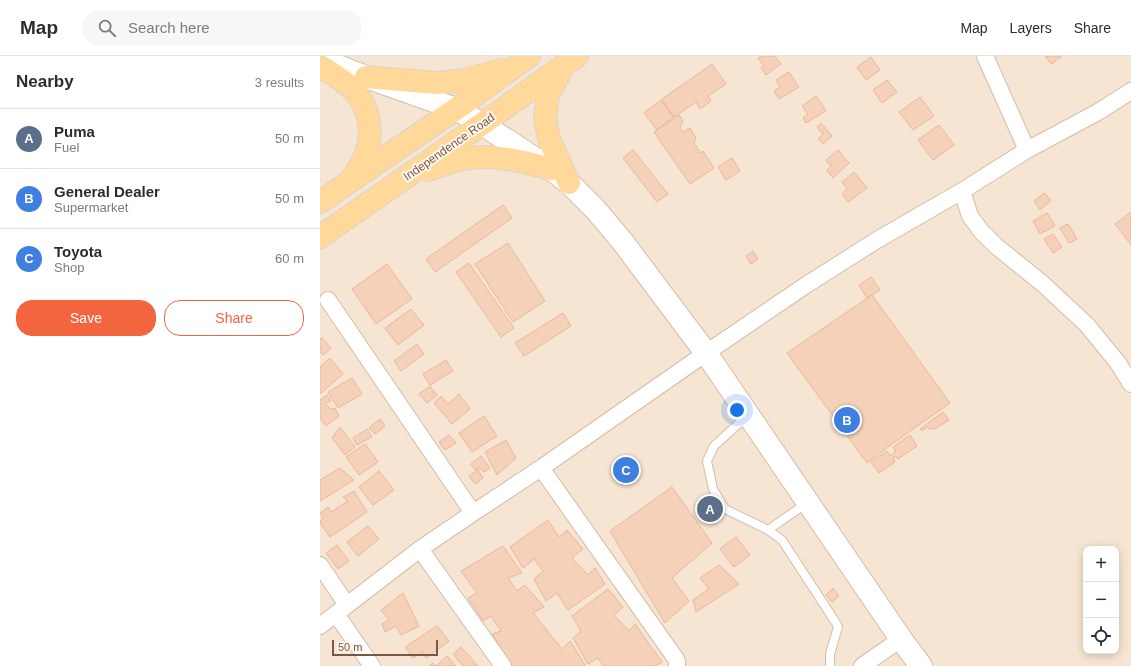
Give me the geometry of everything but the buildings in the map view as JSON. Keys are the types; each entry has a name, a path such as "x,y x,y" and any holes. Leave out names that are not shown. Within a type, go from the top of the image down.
{"main road":[{"path":"366,77 437,83 464,80 522,61"},
{"path":"320,202 456,109 522,61"},
{"path":"569,182 549,139 545,118 548,95 570,61"},
{"name":"Independence Road","path":"320,237 570,61"},
{"path":"320,66 342,80 354,90 366,107 370,125 370,140 364,159 351,181"},
{"path":"408,176 462,159 487,157 511,159 551,168"}],"street":[{"path":"985,56 1027,150"},
{"path":"320,59 456,109 551,168 569,182 595,209 622,241 706,353 921,666"},
{"path":"320,626 420,549 541,468 806,285 877,240 962,191 1027,150 1098,112 1131,91"},
{"path":"962,191 970,216 981,231 996,246 1043,284 1087,325 1118,363 1131,384"},
{"path":"328,300 473,513"},
{"path":"541,468 676,659 677,666"},
{"path":"420,549 503,666"},
{"path":"320,565 372,666"},
{"path":"862,666 901,639"}],"lane":[{"path":"748,414 714,446 707,462 712,489 725,509 768,530 782,540 838,627 830,654 830,666"},
{"path":"768,530 808,503"}],"shaded area":[{"path":"320,56 1131,56 1131,666 320,666"}],"place":[{"name":"General Dealer","path":"847,420"},
{"name":"Toyota","path":"626,470"},
{"name":"Puma","path":"710,509"}]}
